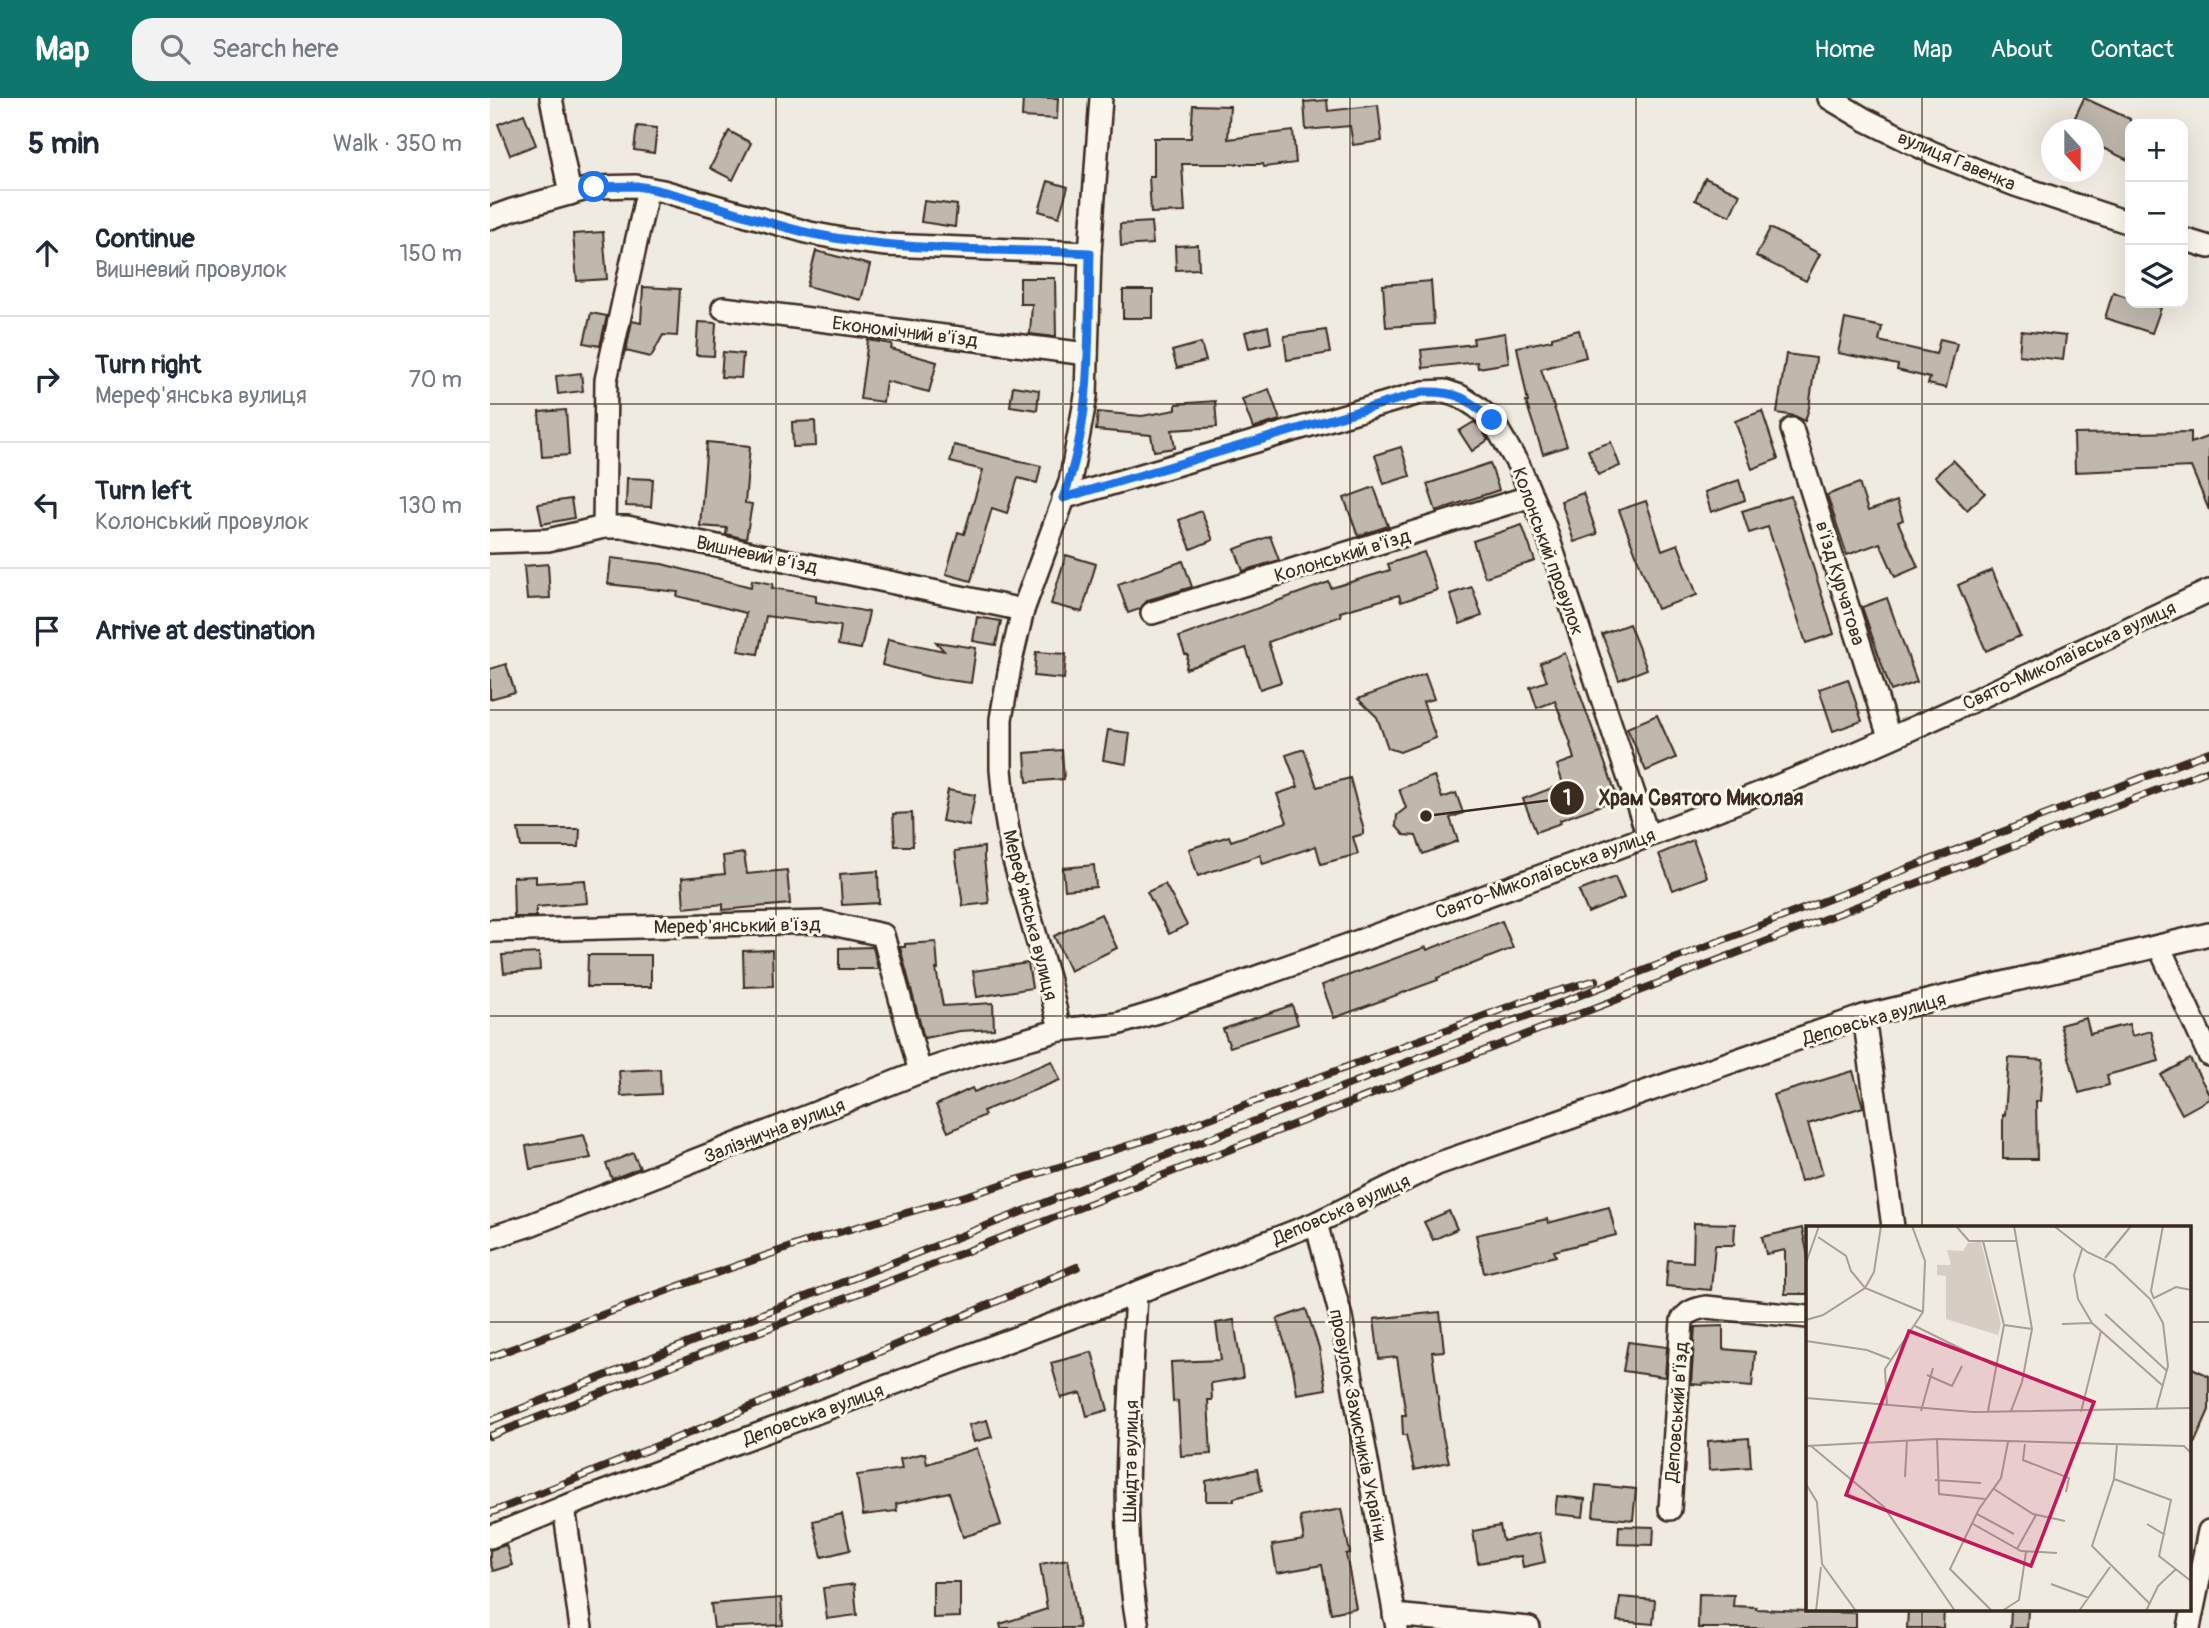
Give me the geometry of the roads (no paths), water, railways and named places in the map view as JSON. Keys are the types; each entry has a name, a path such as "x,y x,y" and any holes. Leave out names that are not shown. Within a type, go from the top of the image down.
{"street":[{"path":"551,98 570,194"},
{"name":"Мереф'янська вулиця","path":"1060,1030 1049,981 1012,853 1001,769 1001,719 1023,610 1063,498 1074,460 1086,396 1090,253 1101,98"},
{"name":"вулиця Гавенка","path":"1829,98 1866,120 1931,152 2015,185 2125,221"},
{"path":"490,218 594,187 636,186 810,233 848,240 886,245 1090,253"},
{"path":"604,527 606,380 648,188"},
{"path":"2188,241 2209,247"},
{"name":"Економічний в'їзд","path":"723,308 1087,354"},
{"name":"Колонський провулок","path":"1063,498 1423,392 1445,391 1460,396 1492,420 1520,466 1545,528 1648,836"},
{"name":"в'їзд Курчатова","path":"1792,429 1889,737"},
{"name":"Колонський в'їзд","path":"1152,613 1532,496"},
{"name":"Вишневий в’їзд","path":"490,542 548,540 604,527 627,527 1023,610"},
{"name":"Свято-Миколаївська вулиця","path":"1060,1030 1117,1024 1164,1010 1648,836 1762,792 1889,737 2209,591"},
{"name":"Мереф'янський в'їзд","path":"490,931 823,922 883,935 920,1072"},
{"name":"Деповська вулиця","path":"490,1537 1316,1223 1437,1164 1864,1017 2209,934"},
{"path":"2159,946 2209,1055"},
{"path":"1864,1017 1893,1226"},
{"name":"Залізнична вулиця","path":"490,1238 530,1225 920,1072 1060,1030"},
{"name":"провулок Захисників України","path":"1316,1223 1341,1317 1396,1622"},
{"name":"Шмідта вулиця","path":"1136,1293 1128,1504 1129,1562 1138,1628"},
{"name":"Деповський в’їзд","path":"1670,1509 1682,1320 1687,1313 1706,1307 1806,1317"},
{"path":"564,1507 581,1628"},
{"path":"2189,1628 2209,1531"},
{"path":"1396,1622 1529,1628"}],"railway":[{"path":"490,1421 1146,1163 2209,752"},
{"path":"490,1436 2209,770"},
{"path":"490,1357 805,1242 1175,1131 1527,1000 1596,980"},
{"path":"490,1513 704,1427 1077,1267"}],"place":[{"name":"Храм Святого Миколая","path":"1426,816"}]}
